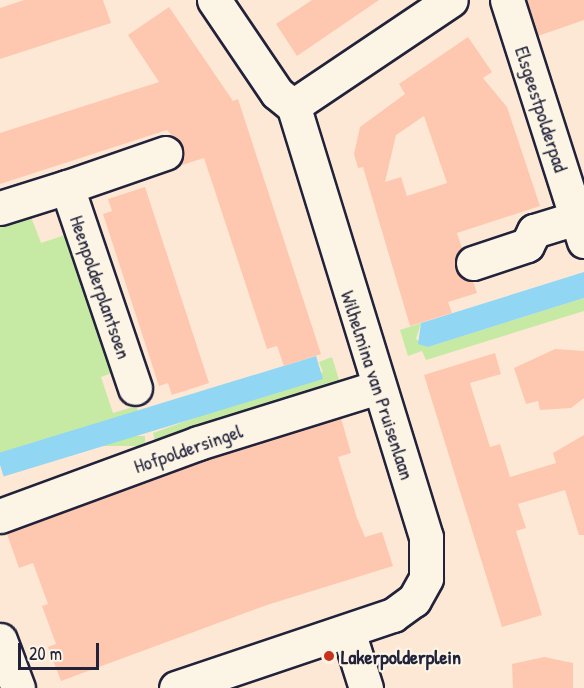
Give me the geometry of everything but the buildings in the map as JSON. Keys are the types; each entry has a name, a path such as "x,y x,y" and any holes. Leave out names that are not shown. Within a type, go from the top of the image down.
{"street":[{"path":"214,0 276,93 293,106 451,0"},
{"name":"Elsgeestpolderpad","path":"473,263 527,245 534,231 580,230 507,0"},
{"name":"Wilhelmina van Pruisenlaan","path":"176,688 348,631 404,609 422,589 429,565 426,537 293,106"},
{"path":"0,208 165,153"},
{"name":"Heenpolderplantsoen","path":"67,187 135,388"},
{"name":"Hofpoldersingel","path":"0,516 198,443 378,387"},
{"path":"348,631 366,688"},
{"path":"0,640 18,688"}],"green space":[{"path":"28,209 41,243 71,233 120,370 101,377 113,413 136,406 139,413 0,463 0,218"},
{"path":"584,298 584,311 426,360 422,351 408,356 400,330 421,323 416,339 428,347"},
{"path":"332,357 340,383 155,441 153,433 323,372 319,362"},
{"path":"0,436 145,436 145,446 0,446"}],"water":[{"path":"584,272 584,298 428,347 418,344 421,323"},
{"path":"316,356 323,379 4,477 0,465 0,453"}],"place":[{"name":"Lakerpolderplein","path":"329,656"}]}
